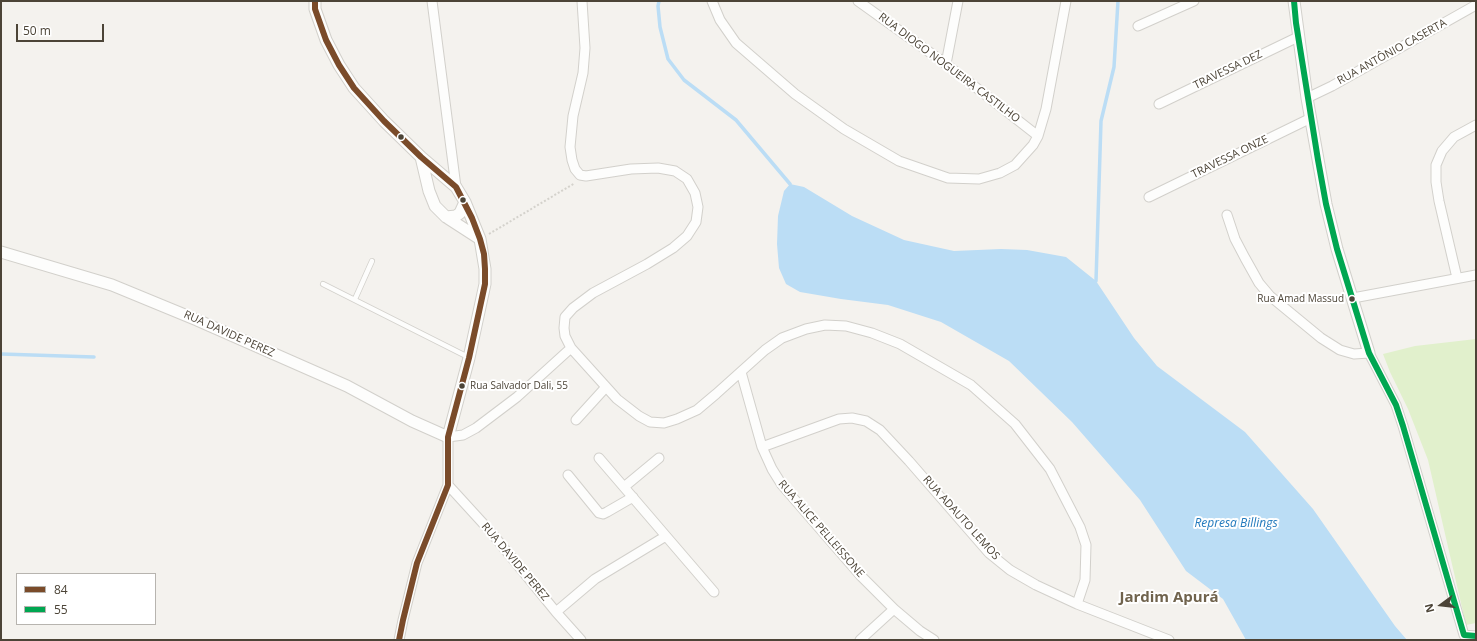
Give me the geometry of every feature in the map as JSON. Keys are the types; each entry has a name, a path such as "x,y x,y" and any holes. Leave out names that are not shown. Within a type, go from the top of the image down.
{"street":[{"path":"315,1 315,9 326,40 339,65 354,88 421,157 452,183 465,202 480,239 486,269 485,284 469,358 448,437 448,485 417,563 399,640"},
{"path":"432,1 452,183"},
{"path":"582,1 585,48 583,73 574,116 570,147 575,170 580,175 586,176 631,169 658,168 675,171 687,179 695,193 698,207 696,222 687,236 674,248 593,293 573,308 565,317 564,328 565,336 571,348 617,399 639,416 650,422 664,423 678,419 697,410 765,350 782,338 806,329 825,325 846,326 872,333 900,344 971,385 1015,424 1050,469 1080,527 1086,545 1085,580 1077,604"},
{"path":"712,1 720,20 736,43 752,59 795,94 844,129 899,162 948,178 979,179 1000,173 1015,164 1033,145 1038,136 1046,109 1066,1"},
{"name":"RUA DIOGO NOGUEIRA CASTILHO","path":"858,1 946,64 1038,136"},
{"path":"946,64 958,1"},
{"path":"1138,26 1194,1"},
{"path":"1294,1 1307,98 1326,204 1337,249 1353,298 1368,353 1384,380 1396,405 1403,426 1464,634 1476,636"},
{"name":"RUA ANTÔNIO CASERTA","path":"1307,98 1332,86 1476,4"},
{"name":"TRAVESSA DEZ","path":"1159,104 1298,37"},
{"name":"TRAVESSA ONZE","path":"1149,197 1311,118"},
{"path":"1457,278 1439,201 1436,182 1436,165 1442,150 1454,137 1476,125"},
{"path":"421,157 429,191 435,206 446,217 480,239"},
{"path":"429,191 439,182 452,183"},
{"path":"446,217 456,216 460,213 465,202"},
{"path":"1227,215 1235,239 1245,258 1259,283 1270,296 1321,338 1340,350 1354,354 1368,353"},
{"name":"RUA DAVIDE PEREZ","path":"1,252 112,285 197,320 347,386 412,421 448,437"},
{"path":"1353,298 1476,275"},
{"path":"448,437 463,435 476,428 517,397 571,348"},
{"name":"RUA ALICE PELLEISSONE","path":"741,372 762,447 782,486 860,575 894,609"},
{"path":"576,420 606,387"},
{"name":"RUA ADAUTO LEMOS","path":"762,447 839,420 852,418 866,421 880,430 989,553 1010,570 1036,585 1077,604 1168,640"},
{"path":"600,458 714,592"},
{"path":"624,487 659,458"},
{"path":"568,475 599,512 603,514 633,497"},
{"name":"RUA DAVIDE PEREZ","path":"448,485 490,531 556,612 581,640"},
{"path":"556,612 595,579 666,536"},
{"path":"860,640 894,609 920,631 934,640"}],"lane":[{"path":"355,299 372,261"},
{"path":"323,284 469,358"}],"path":[{"path":"480,239 586,176"}],"green space":[{"path":"1476,339 1476,623 1466,625 1428,460 1408,409 1383,354 1415,346"}],"water":[{"name":"Represa Billings","path":"790,184 804,187 852,216 904,240 954,251 1001,249 1027,250 1066,257 1096,281 1134,338 1157,366 1245,432 1313,509 1395,626 1407,640 1246,640 1223,599 1186,571 1140,500 1072,422 1009,361 941,322 888,305 800,292 786,284 779,268 777,244 778,216 784,191"}],"waterway":[{"path":"659,1 660,27 668,59 684,80 736,120 790,184"},
{"path":"1096,281 1101,121 1114,67 1118,1"},
{"path":"1,354 94,357"}],"transit line":[{"name":"84","path":"315,1 315,9 326,40 339,65 354,88 384,121 421,157 456,187 472,218 484,254 485,284 469,358 448,437 448,485 417,563 399,640"},
{"name":"55","path":"1294,1 1296,23 1318,160 1326,204 1337,249 1369,353 1396,405 1403,426 1464,635 1476,636"}],"place":[{"name":"Rua Amad Massud","path":"1352,299"},
{"name":"Rua Salvador Dali, 55","path":"462,386"}],"district":[{"name":"Jardim Apurá","path":"1169,598"}]}
